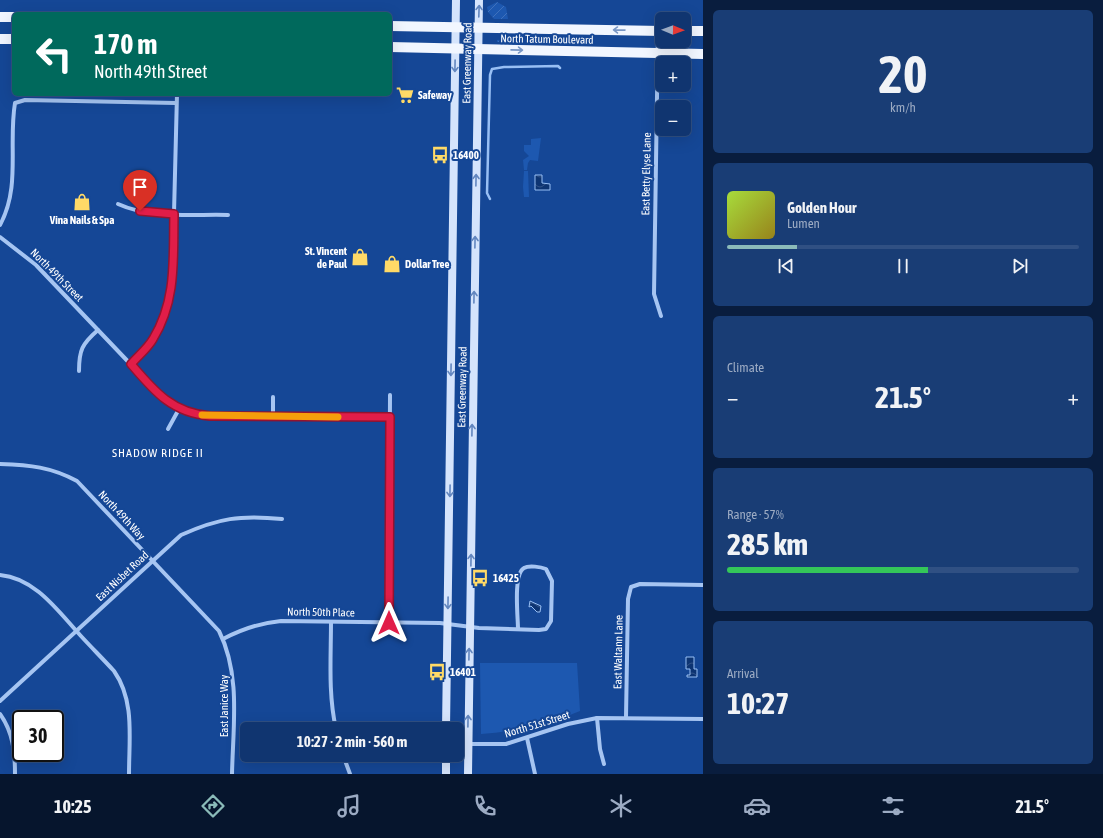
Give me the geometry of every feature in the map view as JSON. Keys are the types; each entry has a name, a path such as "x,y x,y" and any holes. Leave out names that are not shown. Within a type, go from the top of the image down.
{"main road":[{"name":"East Greenway Road","path":"446,722 456,0"},
{"name":"East Greenway Road","path":"468,774 479,0"},
{"path":"0,16 12,17"},
{"name":"North Tatum Boulevard","path":"392,26 655,31"},
{"path":"392,32 416,26"},
{"path":"691,31 703,31"},
{"path":"0,39 12,39"},
{"name":"North Tatum Boulevard","path":"392,47 703,54"},
{"path":"446,762 446,774"}],"street":[{"name":"East Betty Elyse Lane","path":"658,48 654,294 661,316"},
{"path":"131,364 152,340 168,307 173,273 177,96"},
{"path":"0,225 8,209 13,186 13,115 15,103 25,100 176,103"},
{"path":"118,204 130,210 174,214 228,215"},
{"name":"North 49th Street","path":"0,237 6,240 36,265 162,397 179,409 204,416 390,417"},
{"path":"79,371 79,356 81,348 98,330"},
{"path":"389,623 390,395"},
{"path":"273,397 273,417"},
{"path":"168,429 179,409"},
{"name":"North 49th Way","path":"0,464 43,467 60,471 77,481 211,622 223,639"},
{"name":"East Nisbet Road","path":"0,701 181,535 203,525 223,519 282,519"},
{"name":"North 50th Place","path":"223,639 246,627 281,620 448,624 470,627 518,629 546,629 551,622 552,581 546,569 527,567 524,568 518,575 518,629"},
{"path":"0,575 8,576 30,586 54,606 114,671 122,682 128,704 129,774"},
{"name":"East Waltann Lane","path":"626,717 628,598 631,587 640,584 703,585"},
{"path":"331,622 331,691 332,713 334,722"},
{"name":"East Janice Way","path":"223,639 229,652 233,672 232,774"},
{"path":"0,714 9,729 13,744 15,774"},
{"name":"North 51st Street","path":"464,745 506,744 568,724 597,718 626,717 703,719"},
{"path":"597,718 604,764"},
{"path":"527,738 535,774"},
{"path":"346,762 350,774"}],"shaded area":[{"path":"497,2 506,7 508,19 494,19 488,12 487,7"},
{"path":"497,40 585,40 586,43 497,42"},
{"path":"541,138 538,161 530,160 527,170 524,170 523,160 529,156 524,151 524,145 531,145 531,139"},
{"path":"524,171 528,171 529,197 524,197"},
{"path":"480,663 577,663 580,711 531,727 481,734"}],"water":[{"path":"535,175 542,175 542,183 550,184 550,190 535,190"},
{"path":"530,601 541,606 540,612 537,612 531,606 529,607"},
{"path":"686,657 694,657 694,669 697,669 697,677 687,677 687,675 690,675 690,669 686,669"}],"waterway":[{"path":"490,199 487,193 490,75 492,69 504,67 558,66 560,68"}],"slow traffic":[{"path":"202,415 338,417"}],"place":[{"name":"Safeway","path":"405,95"},
{"name":"16400","path":"440,155"},
{"name":"Vina Nails & Spa","path":"82,202"},
{"name":"St. Vincent de Paul","path":"360,257"},
{"name":"Dollar Tree","path":"392,264"},
{"name":"16425","path":"480,578"},
{"name":"16401","path":"437,672"}],"district":[{"name":"SHADOW RIDGE II","path":"158,453"}],"route":[{"path":"140,211 149,213 174,214 172,292 168,307 163,321 152,340 131,364 166,401 187,412 210,416 390,417 389,623"}]}
